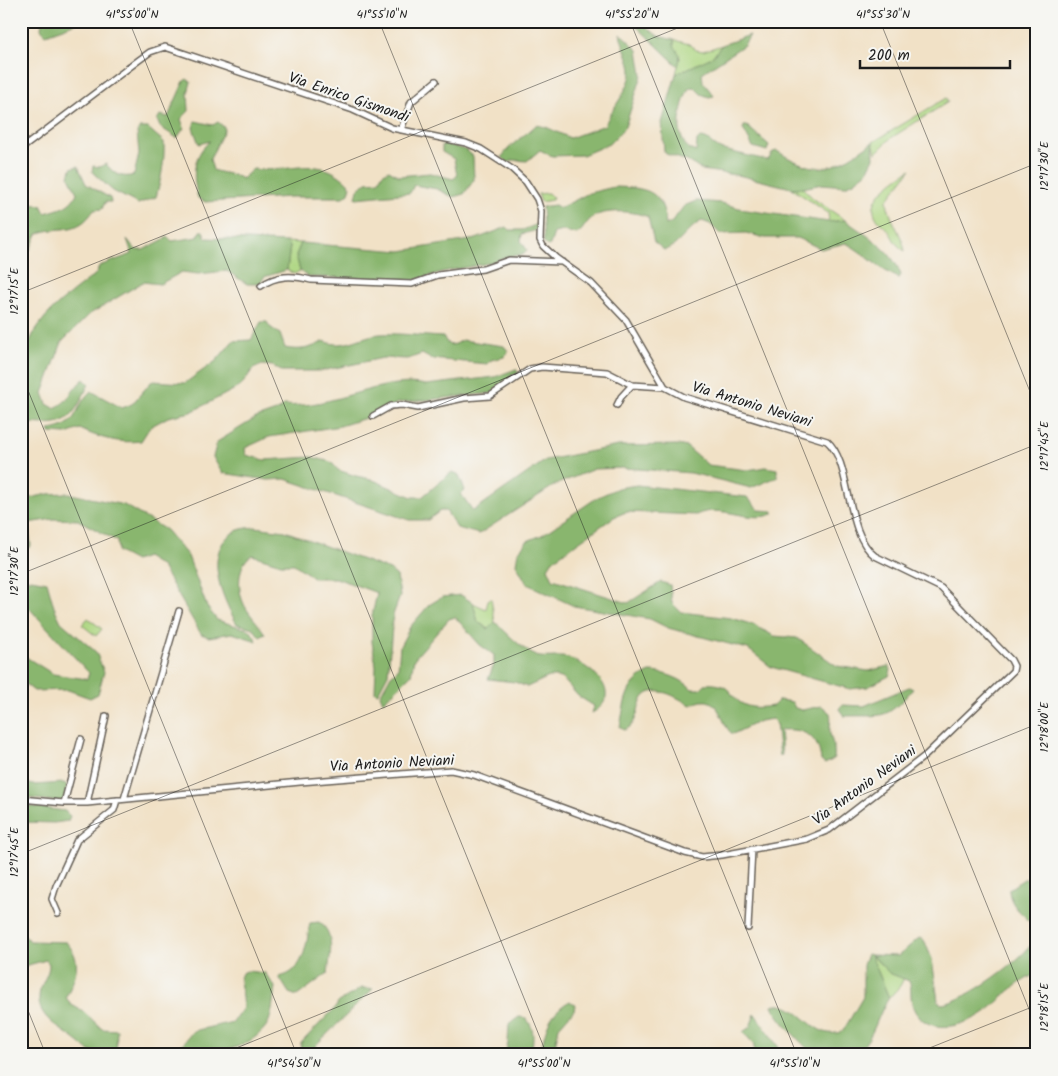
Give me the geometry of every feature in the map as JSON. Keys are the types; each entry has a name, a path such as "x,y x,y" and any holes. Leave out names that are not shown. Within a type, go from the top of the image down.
{"street":[{"name":"Via Enrico Gismondi","path":"21,149 150,52 165,47 353,110 401,130 466,143 481,149 515,172 531,188 537,199 541,217 542,245 591,283 626,320 665,388"},
{"path":"401,130 411,102 436,81"},
{"path":"261,286 274,278 290,277 311,280 412,284 438,275 483,270 509,260 562,262"},
{"path":"373,416 391,406 402,405 418,408 464,398 490,396 530,370 542,367 607,372 632,385 621,397 617,405"},
{"name":"Via Antonio Neviani","path":"21,799 87,803 300,782 458,771 693,856 709,857 810,838 834,827 932,750 1012,672 1014,666 1012,660 940,588 926,579 875,556 869,550 860,534 836,454 829,442 684,397 665,388 632,385"},
{"path":"124,799 161,663 179,611"},
{"path":"87,803 106,716"},
{"path":"64,803 81,739"},
{"path":"58,912 52,899 77,840 114,810 116,800"},
{"path":"748,928 752,849"}],"green space":[{"path":"42,21 82,21 46,34 41,29"},
{"path":"631,21 639,21 658,36 674,40 674,46 679,56 678,66"},
{"path":"620,33 638,50 642,75 625,127 609,144 583,155 552,156 540,150 527,161 513,160 508,163 502,157 505,152 536,125 546,127 570,138 605,125 625,91 631,71"},
{"path":"750,35 744,45 702,73 703,82 714,96 709,97 701,94 694,87 689,88 683,104 680,123 680,133 688,148 696,152 697,141 703,138 723,150 768,160 773,152 777,151 805,165 827,167 838,164 873,142 874,158 867,172 845,186 822,184 803,188 791,188 742,176 702,170 687,161 666,154 664,151 662,123 676,74 712,57 722,45"},
{"path":"674,40 689,44 696,50 703,51 722,45 712,57 676,74 680,58 674,46"},
{"path":"187,79 191,82 188,93 189,111 181,119 184,128 177,138 160,127 157,120 160,115 168,117 184,81"},
{"path":"946,98 948,102 891,138 876,153 873,142"},
{"path":"195,121 213,125 218,122 225,128 210,159 213,170 242,179 253,169 317,167 339,176 351,186 349,193 344,197 290,197 205,202 198,198 194,175 200,153 210,141 199,144 193,128"},
{"path":"744,126 747,126 769,145 767,151 753,147 743,129"},
{"path":"140,128 148,128 164,142 164,149 160,184 156,197 138,204 113,191 92,172 93,166 100,167 106,164 119,175 134,175 139,154 137,132"},
{"path":"446,144 466,150 473,156 474,180 464,194 453,197 437,189 414,185 410,193 356,198 358,189 367,182 379,181 382,174 389,170 399,176 430,173 453,179 457,176 454,159 442,152 442,145"},
{"path":"78,166 86,184 110,198 111,202 105,202 102,209 94,210 81,224 37,234 30,250 21,251 21,204 41,205 45,213 60,209 68,204 77,193 69,177 71,168"},
{"path":"911,169 887,200 905,251 878,221 874,211 874,204 890,184"},
{"path":"614,187 635,188 650,192 661,204 666,225 672,222 684,206 696,201 721,203 746,210 829,222 845,220 885,250 892,258 901,275 899,278 892,275 846,243 821,249 798,238 765,238 746,233 720,234 710,224 702,221 673,246 664,250 654,242 648,217 628,212 599,214 593,217 577,234 563,231 554,233 550,245 547,246 544,243 542,207 555,205 560,208 589,193"},
{"path":"791,188 803,188 814,199 845,220 829,222 828,213"},
{"path":"548,193 553,198 552,200 541,202 538,194"},
{"path":"538,224 538,230 522,234 521,241 527,250 523,255 508,256 489,263 442,272 410,282 393,279 308,277 300,271 296,255 301,243 401,251 476,239 507,227 510,230 523,230"},
{"path":"200,231 203,231 206,238 286,242 290,246 287,270 264,277 260,284 247,284 227,271 198,274 182,272 160,284 143,282 90,314 62,342 43,393 47,404 54,408 63,403 84,379 89,384 73,412 62,421 43,424 29,423 24,416 22,408 22,369 26,351 33,335 53,309 97,273 99,266 132,254 127,239 136,250 143,250 168,237 172,241 198,237"},
{"path":"286,242 301,243 296,255 300,271 294,274 287,270 290,246"},
{"path":"261,322 267,322 270,327 280,334 285,348 290,349 310,348 324,341 339,344 372,335 403,334 443,337 449,345 456,344 462,340 504,346 508,351 504,357 491,360 488,364 431,359 422,354 408,359 383,358 321,371 281,371 273,366 262,365 253,369 241,386 191,412 168,417 150,427 141,441 125,442 109,439 80,429 66,434 50,433 49,430 59,428 72,420 81,403 91,391 122,408 132,404 152,381 185,383 216,361 233,341 251,340"},
{"path":"516,369 519,374 493,393 397,403 379,414 340,426 269,437 245,448 246,455 265,460 312,457 331,462 338,470 371,479 412,497 422,497 452,472 458,474 465,490 461,494 473,511 546,460 618,446 677,445 687,447 708,465 747,470 766,467 777,469 777,477 751,488 691,473 624,468 594,469 555,485 479,534 457,528 446,511 440,511 428,520 409,520 285,479 268,480 222,473 213,457 217,442 256,418 279,410 284,405 320,403 392,385 409,383 426,385 495,377"},
{"path":"637,485 747,497 759,510 773,511 773,514 754,517 715,511 696,515 626,512 614,517 553,560 548,568 553,579 628,603 661,582 670,585 672,603 681,612 731,618 754,625 774,636 797,638 837,666 868,671 889,666 891,670 889,676 868,687 850,689 771,667 748,649 668,628 650,619 574,606 527,584 516,564 518,552 527,541 542,535 598,497 618,488"},
{"path":"66,493 124,505 166,530 188,556 207,607 217,620 250,630 257,641 232,633 209,637 201,634 162,567 146,557 135,561 118,552 117,541 78,520 53,519 28,523 31,546 24,551 24,547 21,546 21,500 48,494"},
{"path":"255,527 285,531 390,570 397,576 400,596 393,615 388,674 378,693 375,692 376,666 372,642 372,616 377,593 336,578 314,578 294,564 281,564 252,555 241,569 241,596 250,614 265,634 260,637 253,628 237,624 221,588 217,562 219,550 225,539 236,531"},
{"path":"31,579 47,582 54,607 61,622 96,652 104,672 98,694 90,698 68,690 34,691 21,681 21,654 53,674 87,679 89,673 29,608 21,604 21,580"},
{"path":"461,595 473,603 478,622 488,629 495,622 534,655 568,658 595,674 605,689 606,698 602,706 592,713 594,706 578,696 563,679 557,677 549,677 527,687 515,682 488,679 494,665 494,655 480,645 455,617 449,619 414,659 411,675 383,702 380,695 391,675 398,669 400,646 410,627 429,605 442,597"},
{"path":"491,598 495,622 489,629 478,622 473,603 486,609 488,600"},
{"path":"88,618 102,629 96,636 82,625"},
{"path":"650,672 673,677 684,682 692,689 700,689 705,684 721,685 730,691 740,702 752,707 773,706 779,700 792,702 795,708 802,710 822,706 830,713 830,734 834,749 834,759 825,764 821,761 817,745 809,735 796,730 780,730 782,755 780,756 776,723 772,719 760,721 733,734 725,725 719,711 709,702 701,701 691,705 673,695 661,692 652,692 646,695 642,700 634,721 624,730 620,727 628,694 635,682"},
{"path":"909,687 913,689 904,699 896,707 883,714 844,716 839,709 842,705 864,706"},
{"path":"21,781 33,785 64,783 67,785 64,800 60,802 21,797"},
{"path":"21,805 65,811 70,816 68,821 54,823 21,822"},
{"path":"1024,879 1037,879 1037,931 1035,926 1015,906 1010,895 1009,889"},
{"path":"319,922 328,933 330,939 331,952 328,973 297,996 289,993 279,977 288,974 299,964 303,956 310,923"},
{"path":"25,936 30,941 66,942 72,949 75,956 76,969 66,997 70,1004 84,1012 102,1029 117,1030 116,1054 98,1053 88,1050 54,1024 43,1013 40,1007 39,995 48,972 49,964 46,960 21,967 21,937"},
{"path":"1037,936 1037,973 1014,987 979,1016 963,1023 946,1026 929,1024 922,1020 916,1013 911,999 909,981 889,973 872,955 898,956 919,938 924,940 932,959 938,1001 941,1004 964,996 994,978 1022,955"},
{"path":"867,954 871,955 889,998 868,1039 858,1051 853,1054 840,1056 824,1055 806,1047 777,1015 772,1005 782,1005 791,1009 824,1032 843,1031 863,997 863,965"},
{"path":"871,955 889,973 904,978 900,986 889,998"},
{"path":"247,971 265,973 275,987 272,1011 267,1025 249,1042 237,1047 212,1053 174,1055 193,1031 233,1022 243,1008 240,978 242,973"},
{"path":"362,988 373,989 316,1045 312,1054 306,1055 300,1050 301,1043 336,1007 338,1002"},
{"path":"570,1001 575,1005 574,1010 559,1027 553,1055 541,1055 548,1024 557,1011"},
{"path":"755,1014 784,1055 756,1055 753,1043 743,1032 750,1027"},
{"path":"519,1017 526,1018 531,1027 533,1035 531,1055 505,1055 509,1024"}]}
